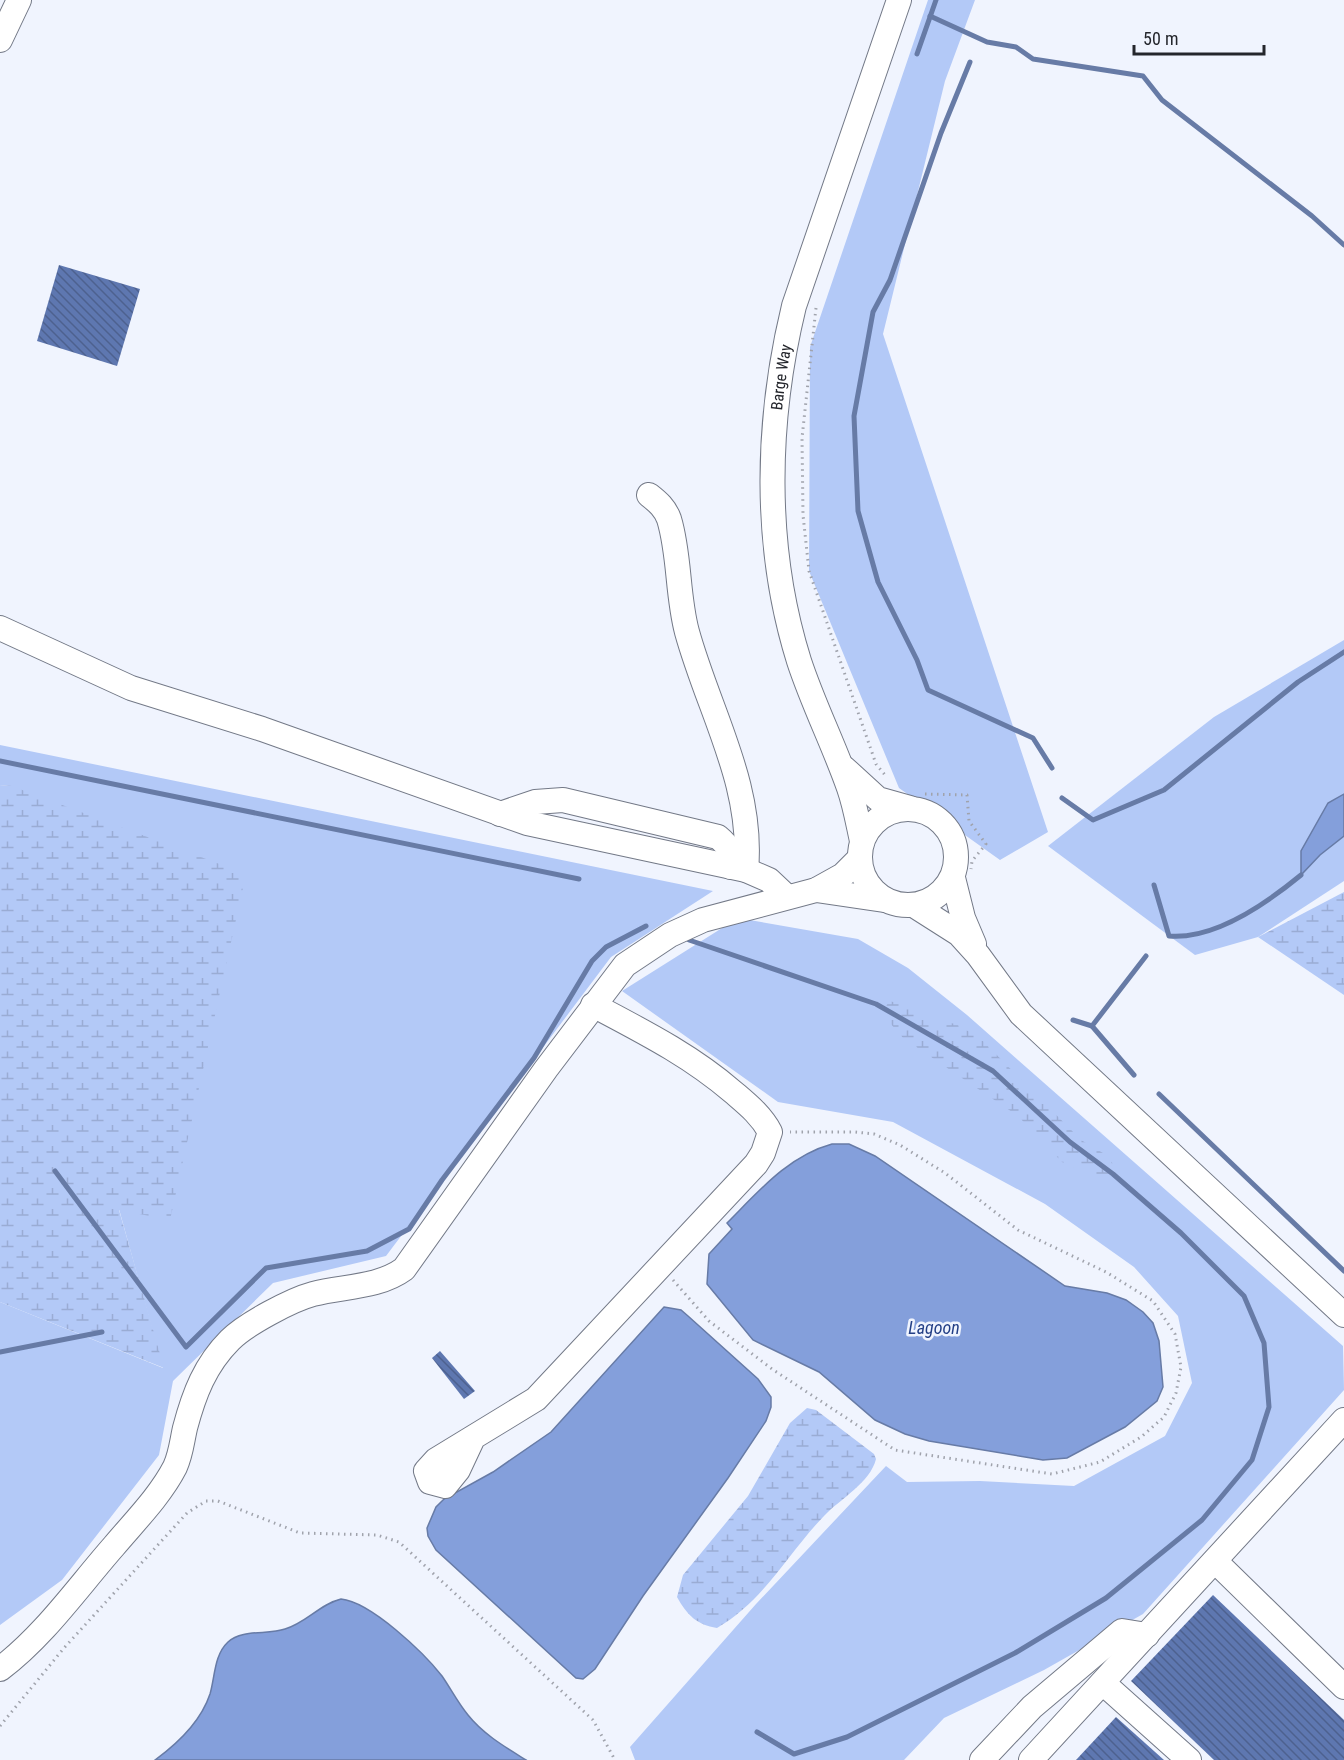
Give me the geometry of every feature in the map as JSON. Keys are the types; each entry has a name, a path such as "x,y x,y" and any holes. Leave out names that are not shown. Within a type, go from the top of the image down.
{"street":[{"path":"0,40 19,0"},
{"name":"Barge Way","path":"861,850 854,803 812,700 783,601 774,526 776,408 785,340 801,282 899,0"},
{"path":"649,495 661,504 668,517 677,585 687,632 743,800 748,834 739,869"},
{"path":"0,628 131,688 262,729 500,814 556,831 739,869 768,880 786,896"},
{"name":"Barge Way","path":"839,762 856,781 878,799 914,801"},
{"path":"500,814 550,799 595,806 718,837 728,845 739,869"},
{"path":"0,1669 31,1641 67,1602 168,1479 180,1452 197,1386 219,1352 232,1338 310,1294 385,1281 404,1269 593,1005 625,965 670,935 715,915 816,890 843,875 861,850 870,827 881,817 914,801 926,812 939,819 949,830 955,843 961,878 963,918 978,955"},
{"path":"861,850 867,882 884,900"},
{"path":"816,890 915,906 930,901 961,878"},
{"path":"915,906 959,934 978,955 1022,1014 1344,1314"},
{"path":"473,1438 536,1399 756,1164 763,1153 770,1132 758,1114 695,1061 593,1005"},
{"path":"1032,1760 1344,1420"},
{"path":"1215,1561 1344,1687"},
{"path":"982,1760 1032,1707 1122,1630 1148,1635"},
{"path":"1103,1683 1190,1760"}],"path":[{"path":"817,303 810,347 802,438 803,515 809,571 876,764 892,782"},
{"path":"914,801 967,795 969,821 986,844 961,878"},
{"path":"660,1264 709,1321 772,1369 895,1450 1052,1474 1100,1462 1141,1437 1164,1417 1180,1382 1179,1352 1169,1322 1153,1301 1140,1291 1018,1230 945,1173 900,1145 874,1134 855,1132 770,1132"},
{"path":"0,1726 64,1648 187,1513 206,1501 218,1501 300,1533 377,1535 399,1542 593,1720 615,1760"}],"green space":[{"path":"928,0 975,0 945,81 883,334 1048,832 1000,860 899,788 809,571 810,347"},
{"path":"1344,640 1344,881 1258,937 1195,955 1048,846 1214,717"},
{"path":"0,745 713,891 611,957 386,1256 273,1283 173,1381 159,1455 62,1580 0,1625 0,1302 163,1368 119,1209 170,1219 9,785 0,786"},
{"path":"9,785 246,874 170,1220 119,1210 164,1368 0,1302 0,786"},
{"path":"1344,892 1344,995 1258,937"},
{"path":"738,918 858,939 908,968 967,1015 1343,1346 1344,1390 1143,1614 1044,1670 944,1718 904,1760 635,1760 630,1747 756,1604 886,1466 907,1482 980,1481 1074,1486 1165,1436 1192,1383 1178,1316 1134,1267 1045,1204 893,1122 778,1102 622,991"},
{"path":"890,1001 905,1006 928,1019 956,1024 980,1038 1081,1140 1108,1156 1114,1166 1112,1177 1103,1180 1062,1162 1018,1116 903,1038 890,1023 884,1008"},
{"path":"807,1408 816,1410 874,1454 876,1459 873,1468 861,1483 824,1516 775,1576 734,1617 717,1628 698,1622 677,1597 683,1575 748,1496 790,1423"}],"water":[{"path":"1344,794 1344,836 1320,855 1301,875 1301,851 1328,803"},
{"name":"Lagoon","path":"832,1144 849,1144 875,1156 1065,1286 1107,1293 1126,1300 1143,1312 1153,1323 1159,1341 1163,1387 1157,1401 1125,1427 1067,1458 1043,1460 929,1441 905,1434 875,1420 819,1372 753,1340 707,1284 709,1254 732,1229 727,1223 775,1176 801,1157"},
{"path":"664,1307 681,1310 758,1379 771,1397 771,1407 766,1421 728,1478 643,1596 595,1669 583,1679 576,1678 436,1550 428,1536 427,1528 436,1507 444,1499 493,1472 551,1432"},
{"path":"341,1599 367,1609 410,1642 442,1676 474,1722 495,1740 526,1760 155,1760 180,1739 201,1713 210,1694 217,1660 228,1642 240,1635 278,1631 293,1626 333,1601"}],"building":[{"path":"59,265 140,289 117,366 37,341"},
{"path":"440,1351 475,1391 464,1399 432,1358"},
{"path":"1213,1595 1344,1720 1344,1760 1214,1760 1131,1681"},
{"path":"1116,1717 1164,1760 1076,1760"}],"waterway":[{"path":"917,54 936,0"},
{"path":"930,16 987,42 1016,47 1033,59 1143,76 1162,100 1312,216 1344,245"},
{"path":"970,62 941,133 890,280 873,312 854,416 858,511 878,582 917,660 928,690 1033,738 1052,768"},
{"path":"1062,798 1093,820 1164,790 1298,682 1344,652"},
{"path":"0,761 579,879"},
{"path":"1154,885 1169,936 1186,936 1204,932 1240,918 1301,875"},
{"path":"55,1171 186,1347 266,1268 367,1251 409,1229 442,1180 534,1058 592,961 606,947 646,926"},
{"path":"689,940 876,1004 993,1071 1070,1142 1113,1174 1181,1233 1244,1296 1264,1343 1269,1407 1252,1460 1202,1520 1106,1598 1015,1653 847,1737 794,1754 757,1732"},
{"path":"1134,1075 1092,1026 1146,956"},
{"path":"1073,1020 1092,1026"},
{"path":"1159,1094 1344,1271"},
{"path":"0,1352 102,1332"}]}
